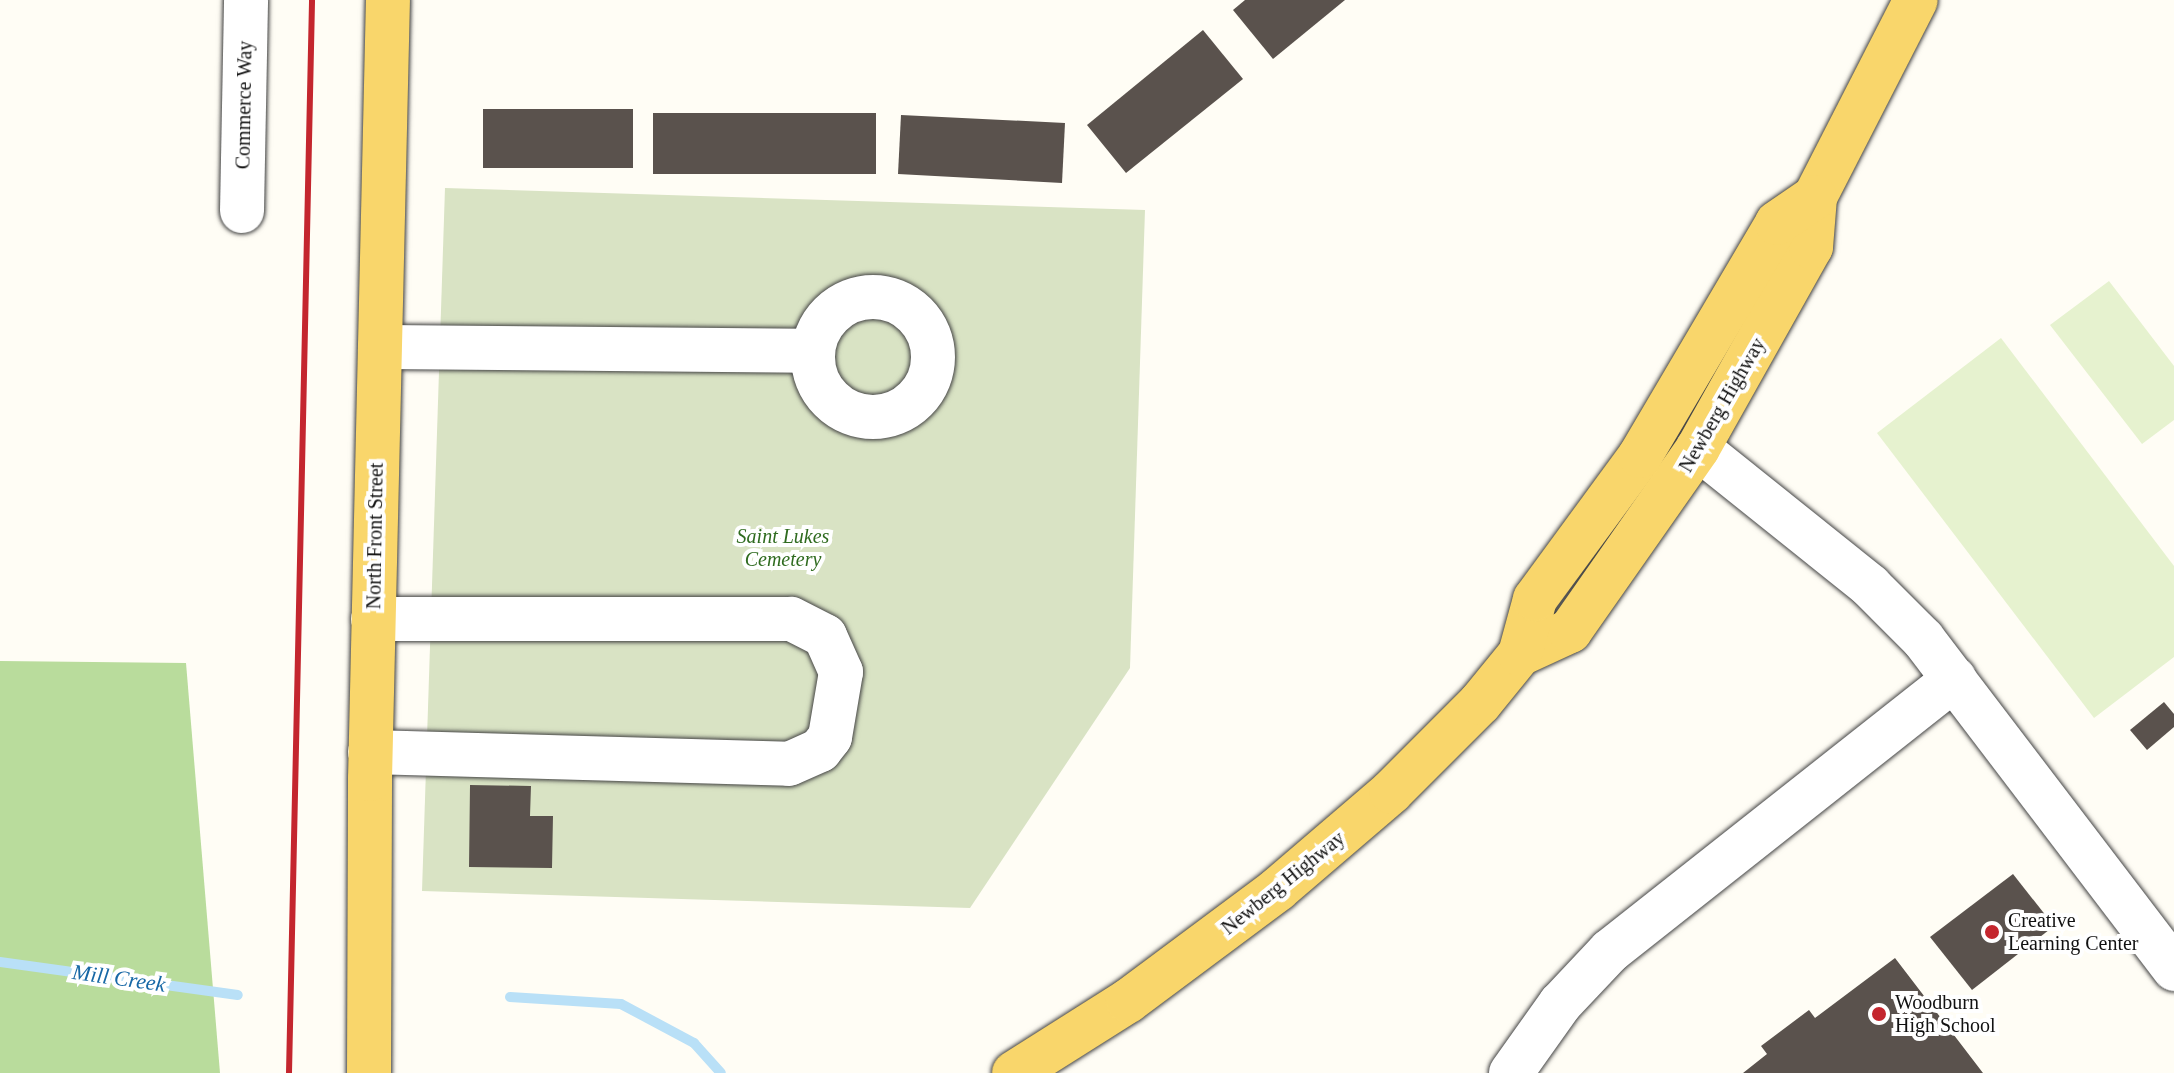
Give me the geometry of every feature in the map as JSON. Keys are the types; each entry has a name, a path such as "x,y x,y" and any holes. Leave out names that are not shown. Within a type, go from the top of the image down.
{"main road":[{"name":"North Front Street","path":"369,1073 370,752 388,0"},
{"name":"Newberg Highway","path":"1014,1073 1189,957 1336,842 1440,746 1520,654 1570,631 1698,448 1811,247 1815,197 1916,0"},
{"name":"Newberg Highway","path":"1520,654 1535,599 1640,456 1777,223 1815,197"}],"street":[{"name":"Commerce Way","path":"242,211 246,0"},
{"path":"380,347 812,351"},
{"path":"1698,448 1870,586 1923,639 2174,969"},
{"path":"370,752 789,764 820,750 830,737 841,672 825,636 791,619 373,619"},
{"path":"1511,1073 1560,1004 1610,951 1954,679"}],"green space":[{"name":"Saint Lukes Cemetery","path":"445,188 1145,210 1130,668 970,908 422,891"},
{"path":"2109,281 2174,366 2174,420 2142,444 2050,325"},
{"path":"2001,338 2174,566 2174,657 2094,718 1877,433"},
{"path":"0,661 186,663 220,1073 0,1073"}],"building":[{"path":"1245,0 1345,0 1273,59 1233,10"},
{"path":"1203,30 1243,79 1126,173 1087,125"},
{"path":"483,109 633,109 633,168 483,168"},
{"path":"653,113 876,113 876,174 653,174"},
{"path":"901,115 1065,123 1062,183 898,174"},
{"path":"2164,702 2174,714 2174,727 2147,750 2130,730"},
{"path":"470,785 531,786 530,816 553,816 552,868 469,867"},
{"name":"Creative Learning Center","path":"2013,874 2054,926 1972,990 1930,937"},
{"name":"Woodburn High School","path":"1895,958 1983,1073 1743,1073 1767,1054 1761,1046 1809,1010 1815,1018"}],"waterway":[{"name":"Mill Creek","path":"0,962 238,995"},
{"name":"Mill Creek","path":"510,997 621,1004 694,1043 721,1073"}],"railway":[{"path":"289,1073 312,0"}],"place":[{"name":"Creative Learning Center","path":"1992,932"},
{"name":"Woodburn High School","path":"1879,1014"}]}
